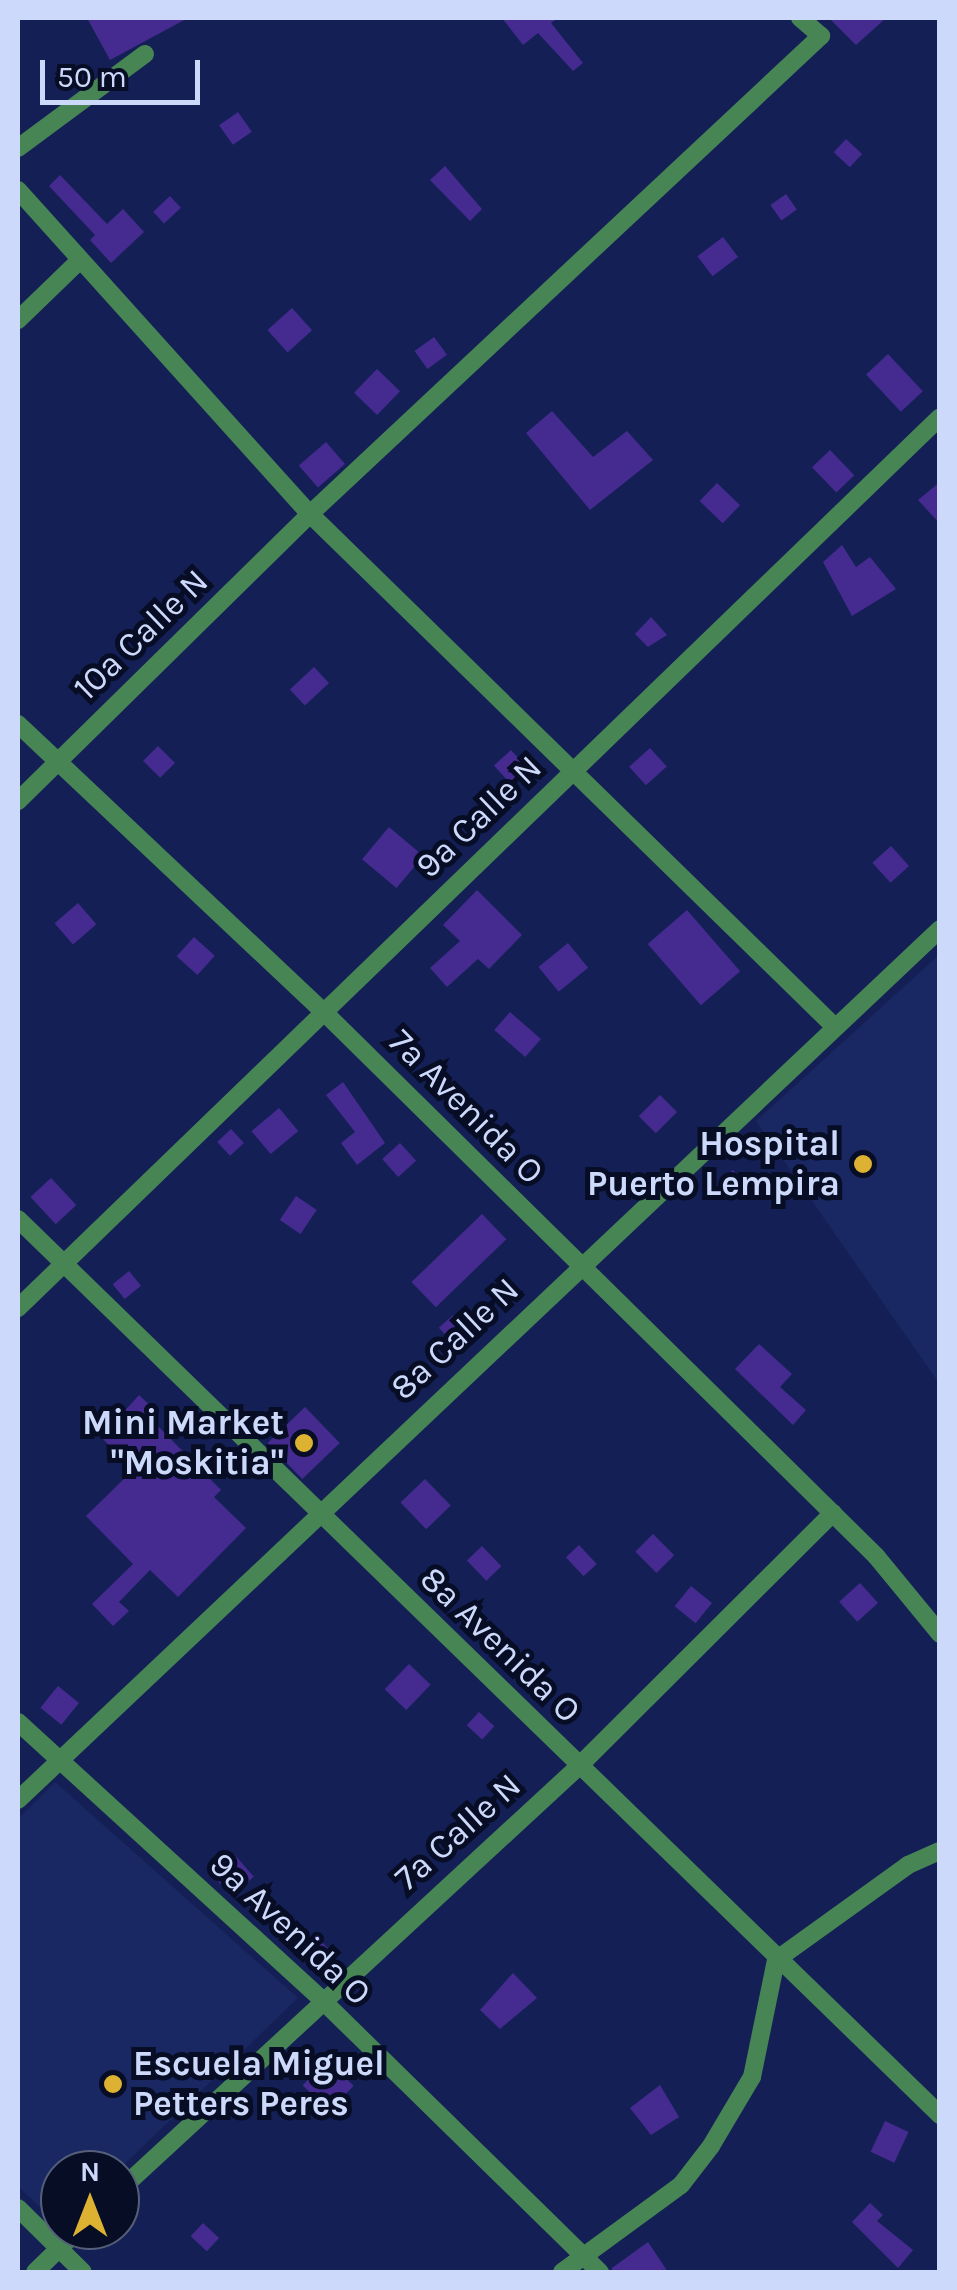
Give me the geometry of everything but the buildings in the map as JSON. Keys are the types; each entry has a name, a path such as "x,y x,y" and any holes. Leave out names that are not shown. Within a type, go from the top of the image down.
{"street":[{"name":"10a Calle N","path":"18,802 310,514 821,36 800,18"},
{"path":"18,148 145,54"},
{"path":"18,190 78,262 310,514 835,1027"},
{"path":"18,320 78,262"},
{"name":"9a Calle N","path":"64,1264 940,418"},
{"name":"7a Avenida O","path":"18,724 324,1012 833,1513 940,1634"},
{"name":"8a Calle N","path":"18,1800 318,1512 940,928"},
{"name":"8a Avenida O","path":"18,1219 776,1960 940,2114"},
{"path":"18,1308 64,1264"},
{"name":"7a Calle N","path":"140,2171 578,1766 833,1513"},
{"name":"9a Avenida O","path":"18,1722 322,2000 600,2272"},
{"path":"562,2272 581,2252 681,2185 711,2146 752,2077 776,1960 908,1865 940,1851"},
{"path":"18,2208 40,2231"},
{"path":"35,2272 57,2250"},
{"path":"59,2250 82,2272"}],"shaded area":[{"name":"Hospital Puerto Lempira","path":"939,955 939,1383 756,1121"},
{"name":"Escuela Miguel Petters Peres","path":"55,1782 298,1998 139,2150 40,2150 40,2207 18,2186 18,1819"}],"place":[{"name":"Hospital Puerto Lempira","path":"863,1164"},
{"name":"Mini Market \"Moskitia\"","path":"304,1443"},
{"name":"Escuela Miguel Petters Peres","path":"113,2084"}]}
